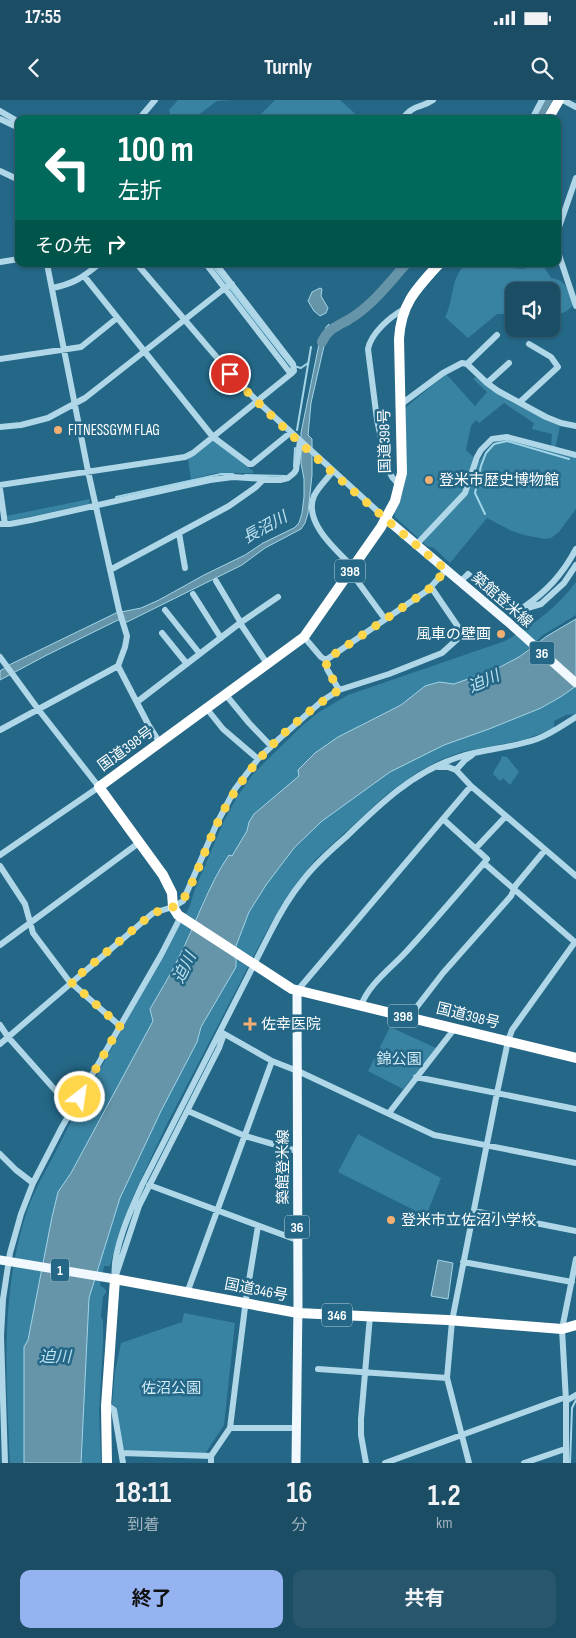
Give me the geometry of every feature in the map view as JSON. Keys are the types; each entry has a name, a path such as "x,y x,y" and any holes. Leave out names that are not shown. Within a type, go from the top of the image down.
{"highway":[{"path":"550,115 558,100"},
{"name":"国道398号","path":"436,267 414,291 401,319 399,339 402,456 400,486 395,501 352,569 304,637 99,787 140,842 168,885 176,905 174,911 252,965 292,989 576,1058"},
{"path":"107,1463 106,1406 112,1278"},
{"name":"国道346号","path":"112,1278 298,1313 562,1329 576,1325"}],"main road":[{"name":"築館登米線","path":"385,518 508,622 576,683"},
{"name":"築館登米線","path":"296,1463 298,1313 297,991"},
{"name":"1","path":"6,1261 112,1278"}],"street":[{"path":"142,115 155,100"},
{"path":"406,115 411,109 434,100"},
{"path":"534,115 542,100"},
{"path":"563,100 576,106"},
{"path":"0,111 15,120"},
{"path":"0,119 15,126"},
{"path":"0,172 15,178"},
{"path":"561,221 576,178"},
{"path":"0,262 15,260"},
{"path":"561,261 576,306"},
{"path":"0,730 118,666 127,639 88,471 48,267"},
{"path":"52,288 71,284 95,267"},
{"path":"140,267 230,374 256,401 385,518"},
{"path":"208,267 293,370"},
{"path":"218,267 293,370"},
{"path":"84,276 212,437 249,464 252,464 290,433"},
{"path":"0,427 39,421 61,412 95,392 232,284"},
{"path":"400,486 388,469 377,420 368,349 370,339 404,309"},
{"path":"0,359 64,350 85,345 117,318"},
{"path":"467,364 497,335"},
{"path":"520,402 558,367 551,357 530,344"},
{"path":"400,405 443,373 462,363 467,364 487,383 546,417 560,423 576,426"},
{"path":"487,383 509,363"},
{"path":"0,485 184,457 193,453 293,370"},
{"path":"416,545 465,493 477,457 492,439 507,437 576,455"},
{"path":"0,489 2,524 30,520 210,480 233,477 280,480 288,478 294,473 300,441"},
{"path":"333,472 315,495 312,517 352,569 385,618"},
{"path":"110,570 229,506 264,479"},
{"path":"179,533 184,568"},
{"path":"524,608 551,586 568,564 576,549"},
{"path":"460,582 468,574 510,609 517,611 535,606 550,597 564,583 576,565"},
{"path":"326,660 431,587 446,570"},
{"path":"216,581 268,665"},
{"path":"0,1044 153,913 176,905 185,897 217,823 235,789 258,759 271,746 322,701 339,690 389,674 442,653 463,634 431,587"},
{"path":"194,594 221,638"},
{"path":"137,702 278,597"},
{"path":"165,610 200,654"},
{"path":"162,633 187,664"},
{"path":"304,637 321,658 326,660"},
{"path":"0,656 4,665 14,675 99,787 0,855"},
{"path":"326,660 327,669 339,690"},
{"path":"118,666 160,743"},
{"path":"226,695 271,746"},
{"path":"207,709 224,729 258,759"},
{"path":"112,1278 116,1256 134,1202 165,1138 222,1033 252,965 290,898 314,867 388,799 410,781 434,767 459,757 536,739 554,732 576,716"},
{"path":"456,770 465,760 478,752"},
{"path":"434,767 448,767 456,770 471,786 576,876"},
{"path":"297,991 471,786"},
{"path":"476,848 506,816"},
{"path":"361,1006 365,996 486,859 443,819"},
{"path":"0,945 140,842"},
{"path":"409,1017 443,973 493,918 516,889 516,885 545,850"},
{"path":"469,1463 447,1378 452,1321 496,1093 512,1030 576,943 484,863"},
{"path":"0,866 25,904 33,934 71,982 120,1026"},
{"path":"6,1463 2,1450 2,1326 6,1261 21,1214 33,1183 72,1109 179,920 182,918"},
{"path":"0,1025 8,1037 72,1109"},
{"path":"388,1113 455,1028"},
{"path":"222,1033 272,1061 434,1135 576,1163"},
{"path":"112,1278 149,1185 219,1048 222,1033"},
{"path":"187,1292 272,1061"},
{"path":"416,1077 576,1109"},
{"path":"188,1111 245,1136 297,1151"},
{"path":"0,1154 33,1183"},
{"path":"149,1185 297,1240"},
{"path":"474,1211 576,1231"},
{"path":"122,1453 211,1460 230,1428 258,1226"},
{"path":"566,1463 566,1399 562,1329 576,1260"},
{"path":"463,1262 572,1282"},
{"path":"366,1463 361,1435 370,1316"},
{"path":"318,1369 447,1378"},
{"path":"386,1463 576,1395"},
{"path":"106,1406 114,1410 123,1463"},
{"path":"230,1428 296,1428"},
{"path":"524,1463 566,1449"}],"green space":[{"path":"178,100 231,100 217,101 198,115 170,115 169,110"},
{"path":"275,100 340,100 357,115 260,115"},
{"path":"463,267 523,269 544,267 551,278 556,279 564,284 573,305 560,314 560,282 505,282 505,314 497,314 468,338 445,317 456,278"},
{"path":"446,374 475,406 487,392 473,379 476,377 505,398 560,426 555,449 551,448 552,434 532,429 534,423 504,403 479,423 476,420 471,426 466,450 479,462 490,446 502,440 508,440 576,458 576,509 559,532 551,538 545,539 524,535 487,518 450,563 434,548 427,546 395,517 395,510 403,491 406,471 405,408"},
{"path":"213,440 253,471 253,473 216,473 191,479 188,458 194,456"},
{"path":"90,499 89,504 9,521 6,516"},
{"path":"576,582 576,615 543,635 519,657 477,677 454,684 439,682 401,705 362,724 315,753 298,770 299,776 254,814 249,822 247,831 232,857 220,869 207,893 178,959 150,1009 153,1021 71,1173 58,1192 28,1340 24,1347 24,1463 10,1463 7,1400 9,1304 18,1242 27,1211 35,1191 65,1133 189,908 223,823 237,797 253,774 319,712 348,695 505,641 544,615 561,600"},
{"path":"576,686 576,714 566,715 554,721 554,728 523,740 461,752 440,760 418,772 387,794 316,859 282,904 167,1124 134,1194 119,1233 110,1266 104,1266 100,1285 106,1290 103,1296 101,1316 103,1322 103,1342 99,1412 101,1463 81,1463 89,1298 120,1198 161,1111 197,1042 201,1027 236,967 236,946 249,912 266,885 294,848 322,821 390,772 444,745 541,708"},
{"path":"502,756 507,757 519,772 510,785 503,778 500,781 493,774"},
{"name":"錦公園","path":"390,1027 436,1048 403,1089 368,1071"},
{"path":"358,1134 441,1178 426,1216 338,1172"},
{"name":"佐沼公園","path":"184,1313 235,1323 224,1425 205,1454 124,1450 119,1447 115,1406 112,1404 115,1372 121,1343 182,1322"}],"water":[{"path":"320,288 322,289 321,296 328,308 326,313 320,316 314,311 308,301 312,292"},
{"path":"329,324 311,403 308,435 312,439 312,475 308,513 301,529 265,548 242,565 127,622 118,620 0,680 0,671 11,664 116,613 141,608 159,600 245,555 263,543 294,528 299,523 304,497 301,433 319,344"},
{"name":"迫川","path":"576,619 576,686 541,708 444,745 390,772 322,821 294,848 266,885 249,912 236,946 236,967 201,1027 197,1042 161,1111 120,1198 89,1298 81,1463 24,1463 24,1347 28,1340 58,1192 71,1173 153,1021 150,1009 175,965 214,880 229,855 232,856 247,831 249,822 254,814 299,776 298,770 315,753 338,737 401,705 425,686 439,682 454,684 496,669 519,657 547,636"},
{"path":"438,1260 453,1263 448,1299 431,1296"}],"waterway":[{"name":"長沼川","path":"538,115 547,100"},
{"path":"213,267 227,284"},
{"name":"長沼川","path":"322,342 336,326 357,314 372,301 403,267"},
{"path":"230,288 290,365 301,368 308,363"},
{"path":"297,430 311,347"},
{"path":"485,514 475,493 486,453 494,444 507,441 569,459"},
{"path":"294,466 295,448"},
{"path":"116,497 221,474 233,474"},
{"path":"245,475 285,476"},
{"path":"570,1463 572,1408 576,1400"}],"place":[{"name":"FITNESSGYM FLAG","path":"58,430"},
{"name":"登米市歴史博物館","path":"429,480"},
{"name":"風車の壁画","path":"501,634"},
{"name":"佐幸医院","path":"250,1024"},
{"name":"登米市立佐沼小学校","path":"391,1220"}],"route":[{"path":"80,1097 120,1026 71,982 153,913 173,907 183,900 217,823 235,789 246,774 258,759 280,738 322,701 339,690 327,669 326,660 428,590 446,570 375,510 256,401 230,374"}]}
